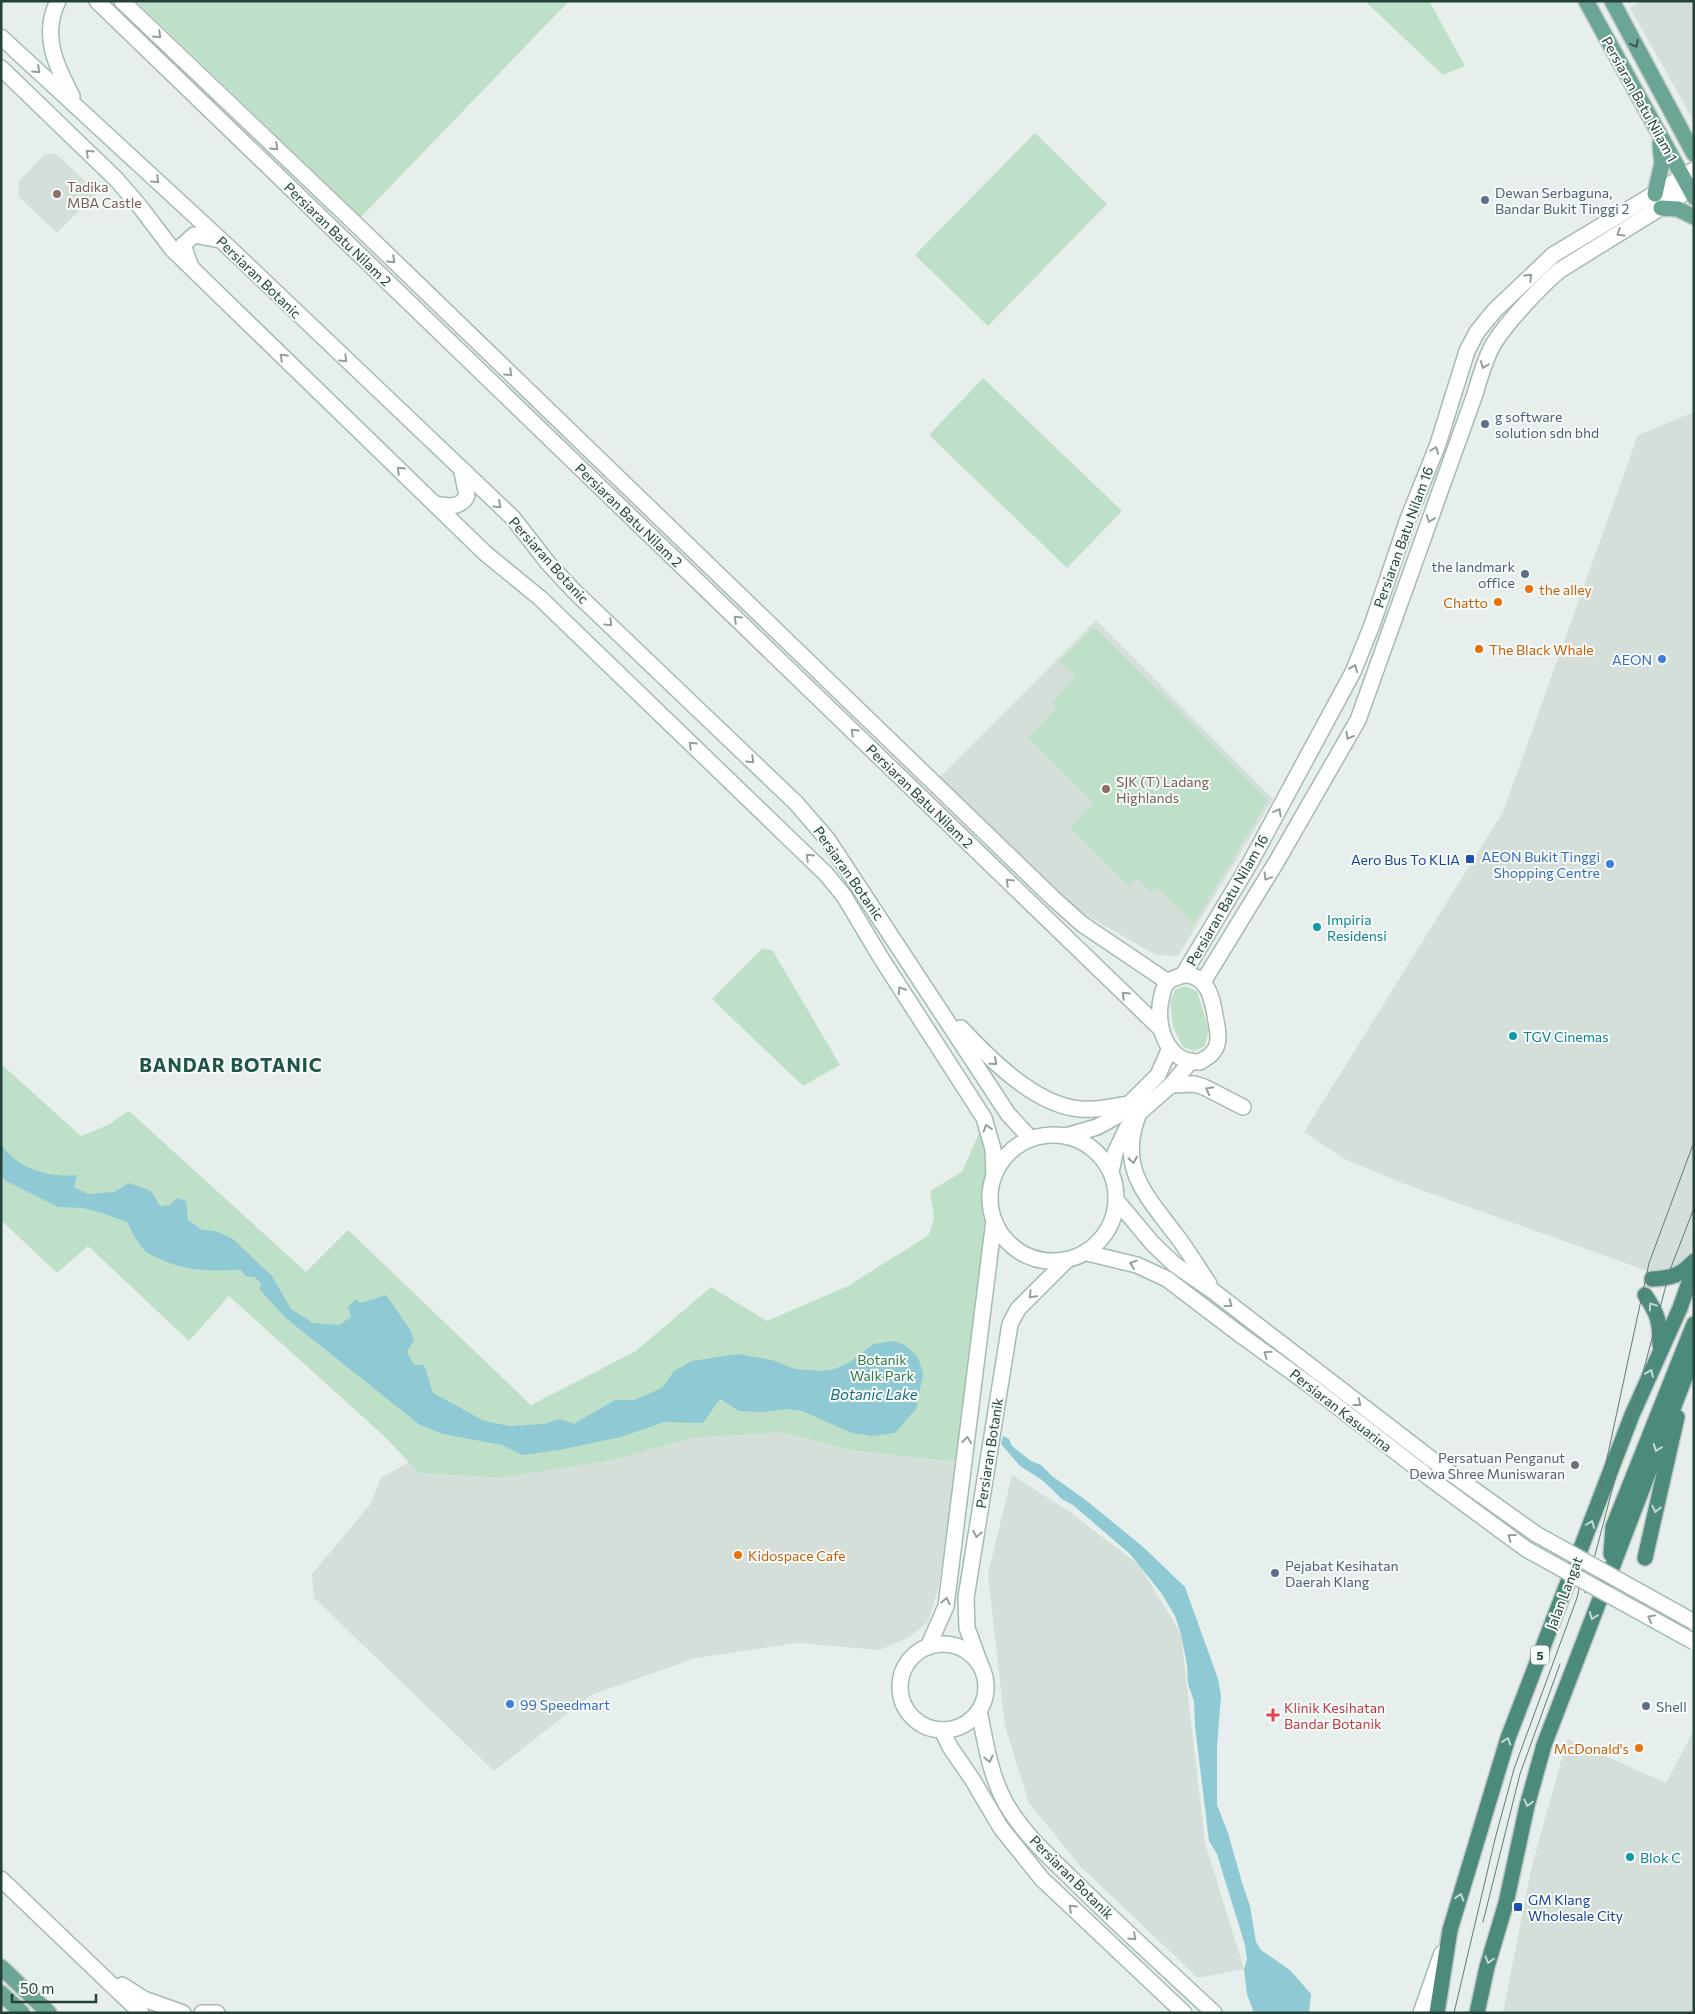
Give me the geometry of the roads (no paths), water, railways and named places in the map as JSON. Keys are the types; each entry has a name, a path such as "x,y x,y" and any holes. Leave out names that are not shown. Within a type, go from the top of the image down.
{"highway":[{"path":"1652,1279 1677,1275 1685,1271 1694,1261"},
{"name":"Jalan Langat","path":"1437,2013 1450,1930 1508,1738 1632,1415 1660,1352 1688,1302 1694,1268"},
{"path":"1645,1295 1659,1320 1660,1352"},
{"path":"1611,1569 1613,1527 1694,1324"},
{"path":"1477,2013 1487,1967 1506,1903 1527,1806 1544,1745 1694,1354"},
{"path":"1645,1558 1677,1419 1678,1393"}],"main road":[{"path":"58,1 50,24 50,38 57,68 78,108"},
{"name":"Persiaran Batu Nilam 2","path":"97,1 1160,1028"},
{"name":"Persiaran Batu Nilam 2","path":"122,1 363,231 1023,870 1082,924 1168,982"},
{"name":"Persiaran Batu Nilam 1","path":"1586,1 1660,138 1691,184"},
{"name":"Persiaran Batu Nilam 1","path":"1612,1 1694,154"},
{"name":"Persiaran Botanic","path":"1,37 221,240 462,472 513,518 548,563 574,591 811,820 846,866 1008,1114 1031,1139"},
{"name":"Persiaran Botanic","path":"1,68 117,180 172,249 191,268 485,553 540,598 826,874 844,896 881,958 984,1118 993,1149 994,1176"},
{"path":"1660,138 1662,163 1658,201 1694,217"},
{"name":"Persiaran Batu Nilam 16","path":"1183,975 1250,863 1353,672 1372,625 1408,519 1438,444 1467,351 1477,332 1494,311 1553,256 1691,184"},
{"name":"Persiaran Batu Nilam 16","path":"1203,982 1282,853 1358,720 1475,394 1483,366 1494,342 1560,270 1658,201"},
{"path":"191,268 183,244 188,239 194,235 221,240"},
{"path":"435,504 455,506 463,502 466,496 462,472"},
{"path":"942,818 955,804"},
{"path":"1183,975 1194,976 1203,982 1211,996 1217,1029 1217,1044 1213,1052 1200,1062 1182,1058 1170,1048 1163,1036 1160,1028 1158,1008 1163,990 1168,982 1183,975"},
{"path":"936,1002 984,1052 1009,1074 1053,1102 1079,1109 1134,1108"},
{"path":"1111,1172 1115,1154 1134,1108 1158,1075 1170,1048"},
{"path":"1066,1136 1080,1141 1093,1149 1103,1160 1111,1172 1116,1186 1117,1201 1113,1221 1102,1239 1087,1252 1066,1260 1049,1262 1031,1257 1016,1249 1003,1236 994,1220 990,1198 994,1176 1003,1160 1015,1148 1031,1139 1048,1136 1066,1136 1105,1124 1171,1085 1191,1061"},
{"path":"1171,1085 1194,1084 1204,1087 1243,1107"},
{"path":"1134,1108 1131,1156 1143,1191 1180,1240 1213,1291"},
{"name":"Persiaran Kasuarina","path":"1117,1201 1152,1243 1174,1264 1213,1291 1435,1462 1536,1534 1694,1622"},
{"name":"Persiaran Botanik","path":"928,1646 946,1606 994,1220"},
{"name":"Persiaran Kasuarina","path":"1087,1252 1137,1265 1167,1279 1307,1382 1431,1479 1526,1549 1694,1642"},
{"name":"Persiaran Botanik","path":"981,1666 967,1628 966,1598 1010,1324 1018,1309 1066,1260"},
{"path":"940,1644 958,1647 973,1656 981,1666 985,1677 984,1701 979,1711 969,1721 956,1728 942,1730 931,1728 912,1716 906,1707 901,1692 902,1677 908,1662 913,1656 928,1646 940,1644"},
{"name":"Persiaran Botanik","path":"979,1711 991,1766 1001,1795 1012,1814 1044,1851 1089,1896 1214,2013"},
{"name":"Persiaran Botanik","path":"942,1730 950,1747 972,1779 1001,1828 1042,1879 1184,2013"},
{"path":"1,1879 141,2013"},
{"path":"1421,2013 1450,1930"},
{"path":"1,1967 49,2013"},
{"path":"99,1971 144,1999 183,2013"},
{"path":"1,1993 22,2013"},
{"path":"202,2013 217,2013"}],"water":[{"name":"Botanic Lake","path":"1,1143 15,1159 34,1170 56,1175 77,1175 74,1187 88,1194 114,1192 129,1183 151,1191 160,1206 170,1205 177,1198 186,1201 188,1220 202,1230 216,1231 233,1239 272,1276 291,1309 313,1323 339,1325 351,1317 348,1307 356,1299 361,1303 386,1295 411,1331 414,1340 407,1352 414,1365 424,1365 433,1393 484,1421 510,1426 544,1424 560,1419 574,1424 615,1400 634,1400 662,1388 674,1371 692,1361 738,1354 772,1360 795,1369 820,1371 835,1369 850,1362 874,1344 893,1341 905,1345 918,1357 923,1374 916,1409 895,1433 872,1436 852,1433 802,1411 786,1409 763,1412 739,1411 720,1399 703,1423 664,1422 621,1437 559,1450 522,1455 502,1445 443,1434 420,1425 287,1319 260,1290 261,1283 254,1277 245,1276 241,1270 200,1270 170,1263 146,1252 127,1222 83,1208 58,1207 4,1180 1,1172"},
{"path":"1003,1436 1009,1439 1012,1446 1022,1454 1031,1461 1041,1465 1052,1476 1087,1501 1142,1546 1185,1587 1218,1679 1221,1696 1217,1747 1217,1805 1228,1833 1250,1906 1256,1942 1261,1950 1290,1970 1311,1994 1309,2013 1254,2013 1247,1994 1244,1969 1247,1959 1245,1945 1217,1854 1209,1841 1195,1726 1194,1701 1188,1684 1187,1665 1181,1634 1175,1616 1162,1594 1130,1554 1073,1505 1062,1499 1042,1480 1020,1466 1001,1444"}],"tram line":[{"path":"1454,2013 1495,1839 1514,1769 1577,1598 1649,1263 1694,1142"},
{"path":"1585,1593 1670,1270 1694,1208"},
{"path":"1483,1922 1520,1774 1560,1664"}],"place":[{"name":"Tadika MBA Castle","path":"57,194"},
{"name":"Dewan Serbaguna, Bandar Bukit Tinggi 2","path":"1485,200"},
{"name":"g software solution sdn bhd","path":"1485,424"},
{"name":"the landmark office","path":"1525,574"},
{"name":"the alley","path":"1529,589"},
{"name":"Chatto","path":"1498,602"},
{"name":"The Black Whale","path":"1479,649"},
{"name":"AEON","path":"1662,659"},
{"name":"SJK (T) Ladang Highlands","path":"1106,789"},
{"name":"Aero Bus To KLIA","path":"1470,859"},
{"name":"AEON Bukit Tinggi Shopping Centre","path":"1610,864"},
{"name":"Impiria Residensi","path":"1317,927"},
{"name":"TGV Cinemas","path":"1513,1036"},
{"name":"Persatuan Penganut Dewa Shree Muniswaran","path":"1575,1465"},
{"name":"Kidospace Cafe","path":"738,1555"},
{"name":"Pejabat Kesihatan Daerah Klang","path":"1275,1573"},
{"name":"99 Speedmart","path":"510,1704"},
{"name":"Shell","path":"1646,1706"},
{"name":"Klinik Kesihatan Bandar Botanik","path":"1273,1715"},
{"name":"McDonald's","path":"1639,1748"},
{"name":"Blok C","path":"1630,1857"},
{"name":"GM Klang Wholesale City","path":"1518,1907"}],"district":[{"name":"BANDAR BOTANIC","path":"231,1064"}],"park label":[{"name":"Botanik Walk Park","path":"882,1368"}]}
